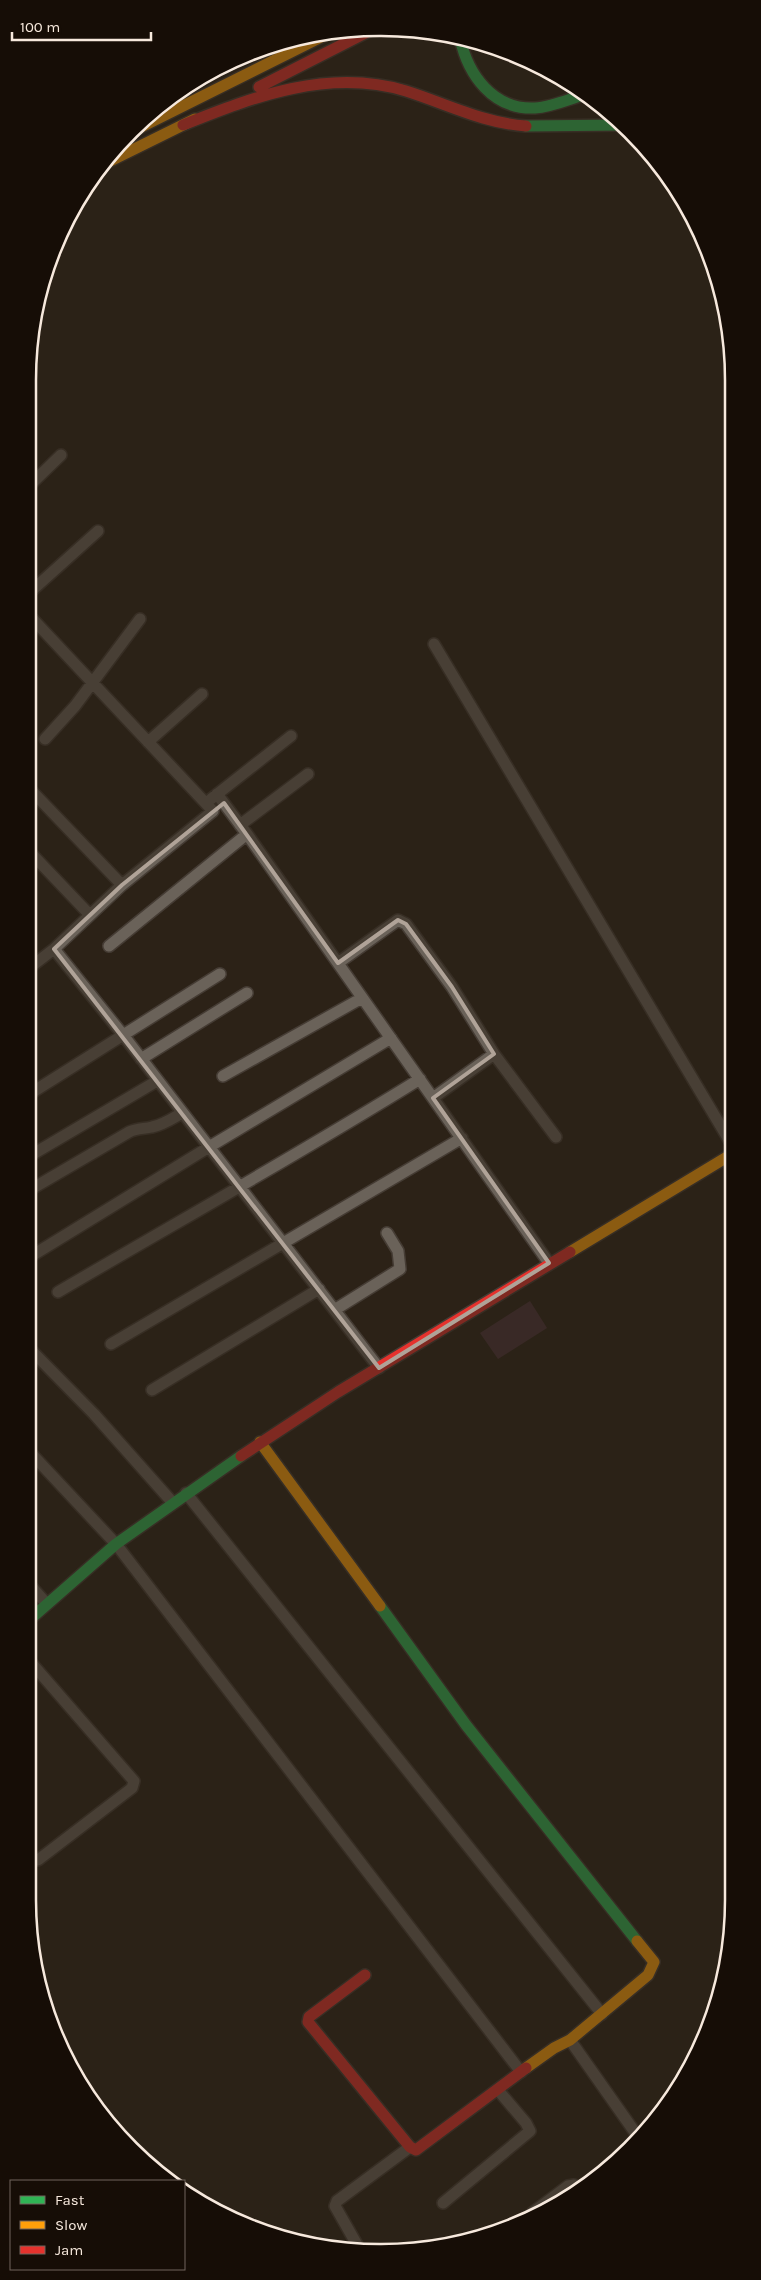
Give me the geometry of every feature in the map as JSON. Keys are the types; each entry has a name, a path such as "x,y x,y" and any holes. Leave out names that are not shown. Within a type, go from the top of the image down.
{"main road":[{"path":"120,156 357,37"},
{"path":"158,118 302,45"},
{"path":"461,46 462,53 479,84 503,102 513,106 532,108 551,106 576,97"},
{"path":"183,125 239,102 308,84 366,82 394,88 462,114 508,125 544,128 612,126"},
{"path":"36,1613 116,1544 260,1442 549,1264 725,1159"},
{"path":"260,1442 466,1724 654,1962 648,1975 570,2040 554,2048 422,2148 416,2150 410,2147 308,2022 309,2018 365,1975"}],"street":[{"path":"36,479 61,455"},
{"path":"36,587 98,531"},
{"path":"45,739 93,683 140,619"},
{"path":"36,622 209,807"},
{"path":"434,644 725,1133"},
{"path":"148,742 202,694"},
{"path":"36,960 54,949 89,914 291,736"},
{"path":"109,946 308,774"},
{"path":"36,795 122,885"},
{"path":"220,799 338,962 549,1264"},
{"path":"36,858 89,914"},
{"path":"338,962 398,920 406,924 452,987 494,1054 556,1137"},
{"path":"54,949 336,1309 379,1368"},
{"path":"36,1090 220,974"},
{"path":"141,1059 247,994"},
{"path":"223,1076 362,998"},
{"path":"36,1253 391,1038"},
{"path":"433,1098 494,1054"},
{"path":"58,1292 240,1186 278,1166 420,1079"},
{"path":"36,1152 157,1081"},
{"path":"36,1186 129,1132 142,1127 155,1126 182,1113"},
{"path":"111,1344 462,1138"},
{"path":"336,1309 400,1269 398,1251 387,1234"},
{"path":"152,1390 319,1289"},
{"path":"36,1355 94,1414 173,1503"},
{"path":"36,1459 116,1544 521,2072"},
{"path":"186,1493 602,2014"},
{"path":"36,1592 46,1603"},
{"path":"36,1668 134,1781 132,1788 38,1860"},
{"path":"570,2040 635,2131"},
{"path":"443,2203 530,2131 526,2123 498,2090"},
{"path":"356,2243 335,2206 337,2201 410,2147"},
{"path":"550,2200 568,2186 572,2186"}],"highlighted area":[{"path":"224,803 338,963 398,920 406,924 452,987 494,1054 433,1098 549,1263 379,1368 54,949 122,885"}],"shaded area":[{"path":"530,1301 547,1328 498,1359 480,1333"}],"traffic: fast":[{"path":"462,46 469,65 476,77 485,88 507,103 520,107 535,108 553,105 576,97"},
{"path":"526,126 611,125"},
{"path":"36,1614 116,1544 241,1456"},
{"path":"380,1606 466,1725 637,1941"}],"traffic: slow":[{"path":"158,119 306,45"},
{"path":"120,156 195,119"},
{"path":"570,1252 725,1158"},
{"path":"260,1442 380,1606"},
{"path":"526,2068 554,2048 570,2040 648,1975 654,1962 637,1941"}],"traffic: jam":[{"path":"259,87 357,37"},
{"path":"183,125 265,95 293,88 349,83 377,85 406,91 480,117 526,126"},
{"path":"241,1456 338,1392 570,1252"},
{"path":"365,1975 309,2017 308,2022 410,2147 416,2150 526,2068"}]}
